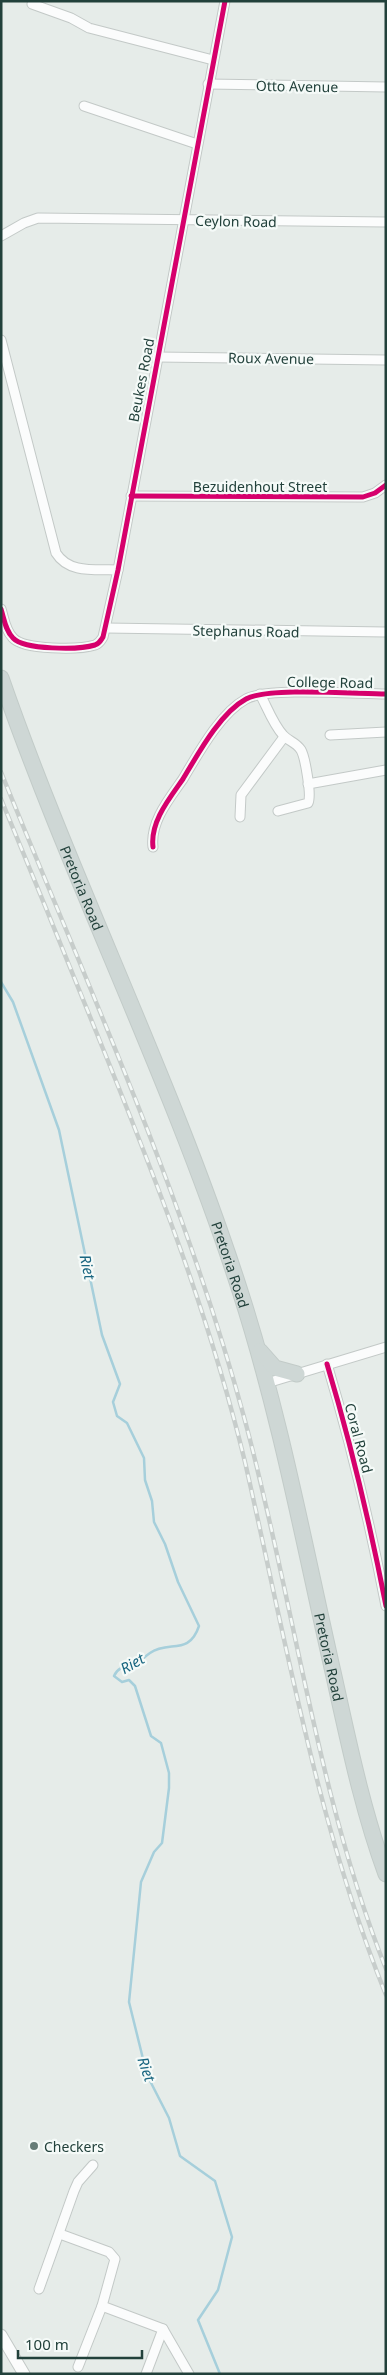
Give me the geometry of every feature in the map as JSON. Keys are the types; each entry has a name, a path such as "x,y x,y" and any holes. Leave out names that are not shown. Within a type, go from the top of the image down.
{"main road":[{"name":"Pretoria Road","path":"1,678 40,781 180,1128 224,1246 267,1384 351,1752 386,1874"},
{"path":"256,1346 275,1368 297,1374"}],"street":[{"name":"Beukes Road","path":"1,609 12,638 29,646 94,645 102,640 118,570 156,357 225,1"},
{"path":"32,4 72,18 89,28 213,60"},
{"name":"Otto Avenue","path":"208,84 386,87"},
{"path":"84,106 197,144"},
{"name":"Ceylon Road","path":"1,236 24,223 38,218 386,222"},
{"path":"1,340 56,553 65,564 72,567 118,570"},
{"name":"Roux Avenue","path":"156,357 386,360"},
{"name":"Bezuidenhout Street","path":"131,496 363,497 375,493 386,485"},
{"name":"Stephanus Road","path":"106,628 386,632"},
{"path":"153,847 153,834 159,818 212,734 240,703 260,694 284,736 296,744 303,754 308,784 310,799 308,803 278,811"},
{"name":"College Road","path":"260,694 386,694"},
{"path":"330,735 386,732"},
{"path":"240,817 240,795 284,736"},
{"path":"308,784 386,770"},
{"path":"267,1384 326,1364 386,1347"},
{"name":"Coral Road","path":"326,1364 351,1445 386,1606"},
{"path":"39,2289 78,2182 94,2165"},
{"path":"60,2234 109,2252 113,2255 115,2264 102,2306 78,2367"},
{"path":"102,2306 163,2329 189,2374"},
{"path":"146,2374 163,2329"},
{"path":"2,2338 24,2374"},
{"path":"1,2351 15,2374"}],"waterway":[{"name":"Riet","path":"1,982 13,1002 59,1130 102,1335 120,1384 113,1402 117,1416 127,1423 144,1458 145,1480 152,1501 154,1522 165,1544 178,1582 199,1626 190,1641 178,1646 157,1649 131,1667 121,1668 114,1676 122,1682 129,1680 135,1686 151,1736 161,1743 169,1773 162,1843 154,1852 141,1882 129,2002 147,2075 169,2118 180,2156 215,2181 232,2237 218,2290 198,2320 220,2374"}],"railway":[{"path":"1,772 132,1091 193,1253 220,1334 262,1486 323,1765 341,1834 362,1902 386,1969"},
{"path":"1,799 128,1111 201,1309 232,1410 245,1462 289,1664 322,1798 362,1930 386,1995"}],"cycle path":[{"path":"1,609 10,635 19,642 28,645 52,648 87,647 97,644 103,637 118,570 225,1"},
{"path":"131,496 363,497 375,493 386,485"},
{"path":"153,847 154,829 162,811 203,746 236,705 257,695 273,693 334,692 386,694"},
{"path":"327,1364 360,1484 386,1606"}],"place":[{"name":"Checkers","path":"34,2146"}]}
